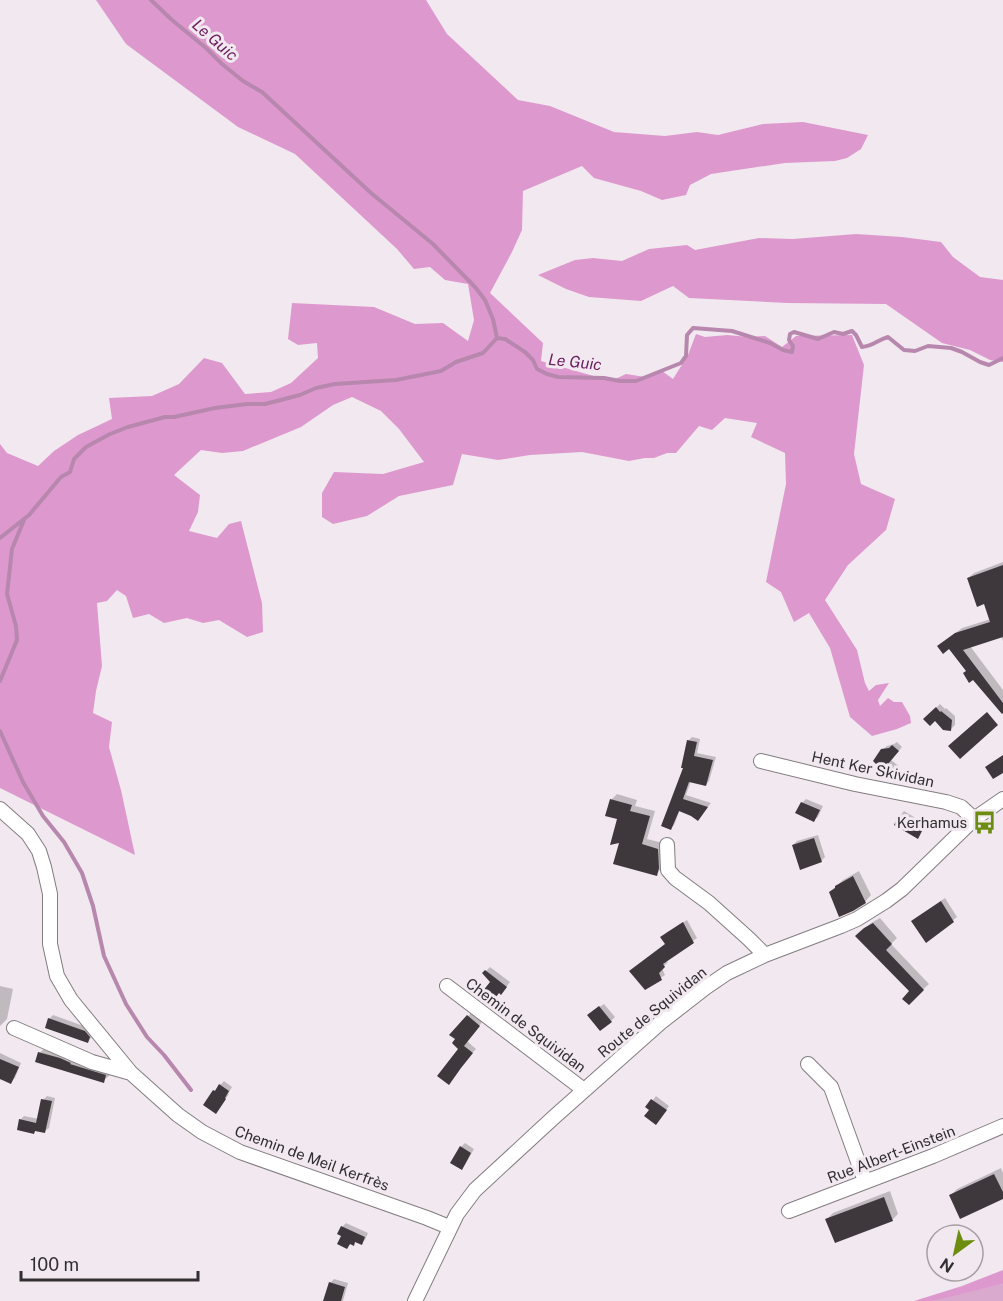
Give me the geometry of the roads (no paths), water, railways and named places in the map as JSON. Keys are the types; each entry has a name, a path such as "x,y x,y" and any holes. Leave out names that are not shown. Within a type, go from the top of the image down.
{"street":[{"name":"Hent Ker Skividan","path":"761,761 855,784 946,802 961,807 974,819"},
{"name":"Route de Squividan","path":"415,1301 449,1227 475,1190 660,1023 727,973 857,919 886,902 974,819 1003,799"},
{"name":"Chemin de Meil Kerfrès","path":"0,809 28,834 42,859 50,894 50,944 57,976 71,1000 131,1073 156,1097 202,1132 240,1152 449,1227"},
{"path":"667,845 668,870 675,878 709,903 750,939 765,956"},
{"name":"Chemin de Squividan","path":"447,986 584,1090"},
{"path":"14,1028 92,1062 131,1073"},
{"path":"808,1064 831,1088 865,1181"},
{"name":"Rue Albert-Einstein","path":"789,1211 933,1156 1003,1126"}],"waterway":[{"name":"Le Guic","path":"151,0 222,64 243,81 262,92 371,193 433,244 485,300 493,319 497,338"},
{"name":"Le Guic","path":"497,338 505,339 525,352 533,360 537,369 547,374 558,377 604,378 620,381 636,381 681,363 686,356 687,335 693,328 732,331 792,352 793,346 789,340 790,334 794,332 818,339 834,332 843,334 852,331 862,347 888,337 904,350 915,351 928,346 951,348 989,365 1003,358"},
{"path":"0,538 29,515 61,477 70,472 74,459 86,447 110,434 165,417 215,408 265,404 335,384 396,380 441,371 456,362 483,353 497,338"},
{"path":"0,681 17,640 16,626 7,594 12,549 24,520"},
{"path":"0,731 23,782 82,873 93,906 104,956 126,1004 147,1037 191,1090"}],"place":[{"name":"Kerhamus","path":"985,822"}]}
